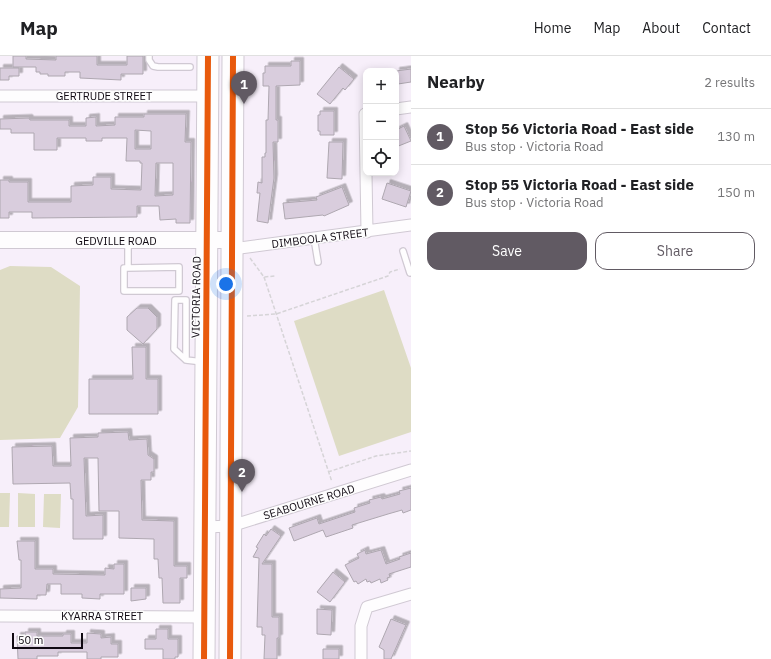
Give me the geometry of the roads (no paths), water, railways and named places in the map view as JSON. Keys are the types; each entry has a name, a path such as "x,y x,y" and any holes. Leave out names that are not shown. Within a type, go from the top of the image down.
{"highway":[{"name":"VICTORIA ROAD","path":"204,659 205,527 196,361 208,241 208,56"},
{"path":"230,659 233,56"}],"street":[{"name":"GERTRUDE STREET","path":"0,96 208,96"},
{"path":"399,109 411,107"},
{"path":"365,140 367,232"},
{"name":"DIMBOOLA STREET","path":"233,240 240,248 411,225"},
{"name":"GEDVILLE ROAD","path":"0,240 233,240"},
{"name":"SEABOURNE ROAD","path":"205,527 231,526 411,470"},
{"path":"361,659 361,626 367,607 411,594"},
{"name":"KYARRA STREET","path":"0,616 204,617"}],"lane":[{"path":"150,56 153,66 190,67"},
{"path":"314,238 318,262"},
{"path":"128,241 128,268"},
{"path":"403,250 410,273"},
{"path":"179,267 179,290 124,290 124,268 128,268 179,267"},
{"path":"175,300 186,300 196,361 174,349 175,300"}],"place":[{"name":"Stop 56 Victoria Road - East side","path":"244,104"},
{"name":"Stop 55 Victoria Road - East side","path":"242,492"}]}
